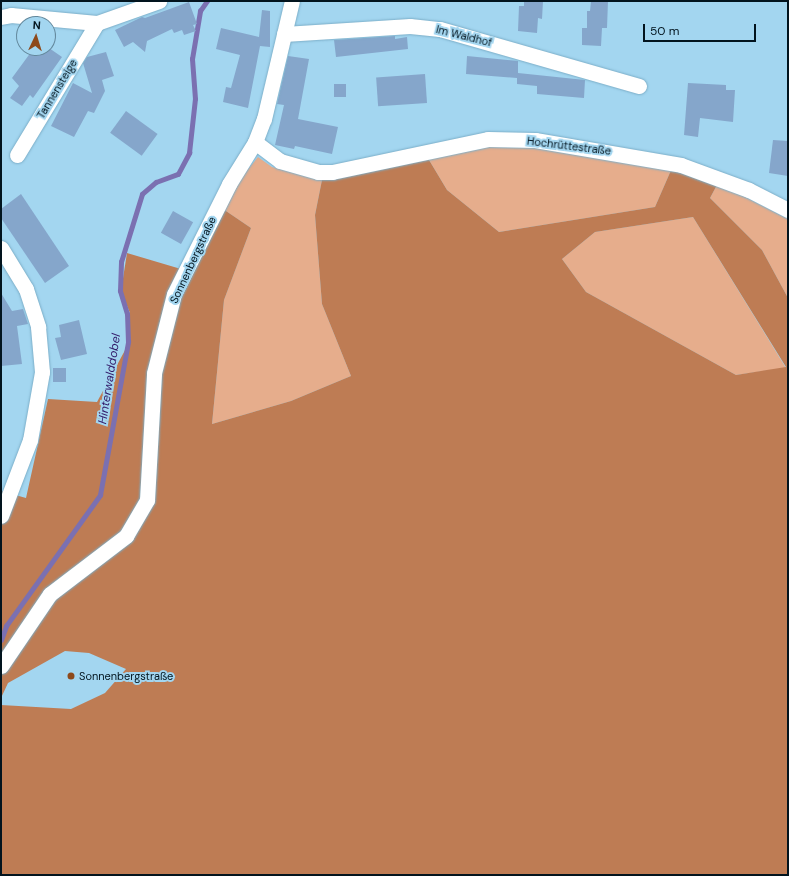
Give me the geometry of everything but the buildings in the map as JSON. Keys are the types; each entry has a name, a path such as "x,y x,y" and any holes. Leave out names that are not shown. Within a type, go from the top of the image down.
{"street":[{"path":"1,17 11,15 97,23 159,1"},
{"name":"Sonnenbergstraße","path":"1,666 50,594 126,536 147,500 154,373 174,294 229,184 255,142 264,119 292,1"},
{"name":"Tannensteige","path":"17,155 97,23"},
{"name":"Im Waldhof","path":"284,34 410,26 440,29 638,86"},
{"name":"Hochrüttestraße","path":"255,142 280,161 318,172 332,172 488,140 535,140 681,165 749,190 788,210"},
{"path":"1,248 26,289 38,327 42,372 30,440 1,516"}],"shaded area":[{"path":"527,144 672,168 655,207 499,232 447,190 426,155 485,146"},
{"path":"426,155 447,190 499,232 655,207 672,168 718,183 710,198 762,250 788,298 788,875 1,875 1,705 71,709 105,693 126,669 89,653 65,651 8,683 1,698 1,491 26,498 48,399 97,402 130,341 130,313 121,291 127,253 191,272 223,209 251,228 224,300 212,424 291,401 351,376 322,304 315,215 322,180","holes":["693,217 786,367 736,375 586,292 562,259 595,232"]},
{"path":"258,157 272,167 322,180 315,215 322,304 351,376 291,401 212,424 224,300 251,228 223,209 235,185"},
{"path":"718,183 788,219 788,298 762,250 710,198"},
{"path":"693,217 786,368 736,375 586,292 562,259 595,232"}],"waterway":[{"name":"Hinterwalddobel","path":"1,640 6,626 100,495 128,342 127,314 120,291 121,262 142,194 156,182 178,174 189,153 195,99 192,59 200,11 207,1"}],"place":[{"name":"Sonnenbergstraße","path":"71,676"}]}
